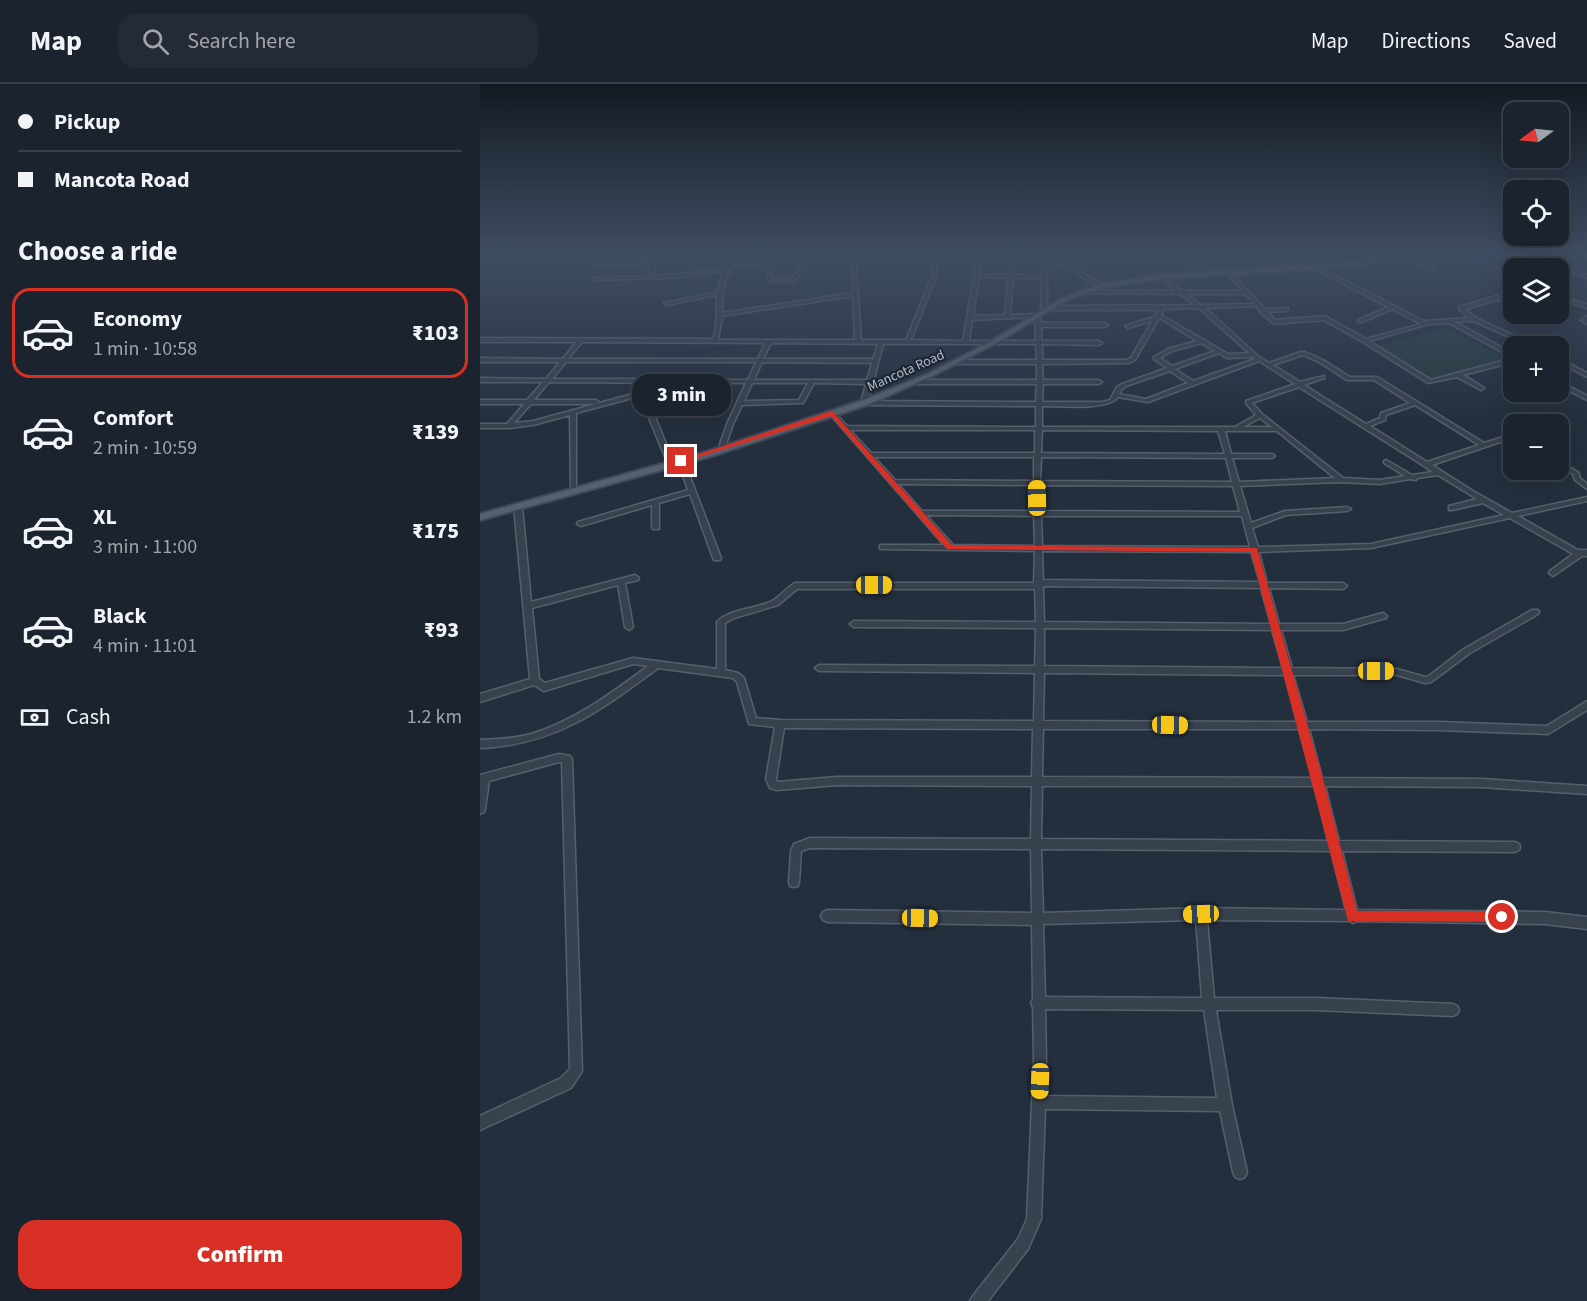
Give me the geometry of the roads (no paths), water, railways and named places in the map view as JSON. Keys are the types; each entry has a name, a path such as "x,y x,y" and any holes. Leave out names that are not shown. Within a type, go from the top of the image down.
{"main road":[{"name":"Mancota Road","path":"480,517 721,450 864,403 916,382 1052,310"}],"street":[{"path":"715,341 720,310"},
{"path":"720,315 753,310"},
{"path":"855,310 858,341"},
{"path":"908,342 921,310"},
{"path":"966,342 971,310"},
{"path":"1007,317 1008,310"},
{"path":"978,1301 1023,1244 1034,1219 1040,1059 1037,1003 1036,844 1036,723 1040,625 1037,483 1039,362 1043,310"},
{"path":"970,318 1132,310"},
{"path":"956,362 1127,362 1133,359 1161,310"},
{"path":"1204,310 1268,365 1484,500 1584,553 1553,573"},
{"path":"1262,311 1276,310"},
{"path":"1360,321 1386,310"},
{"path":"1398,310 1426,324"},
{"path":"1463,310 1474,318 1512,336"},
{"path":"1262,311 1276,323 1325,318 1430,382 1460,376 1503,362"},
{"path":"1043,315 1105,325"},
{"path":"1128,326 1159,317 1241,365"},
{"path":"1365,342 1426,324 1474,318"},
{"path":"1448,320 1503,352"},
{"path":"480,340 1099,343"},
{"path":"509,426 566,360 580,340"},
{"path":"721,450 769,341"},
{"path":"1156,358 1170,350 1202,341"},
{"path":"881,342 864,403 1105,403 1112,401 1119,388 1124,385 1220,351"},
{"path":"1136,353 1156,358 1192,383"},
{"path":"1268,365 1303,353 1321,361 1349,379 1375,378 1485,446"},
{"path":"1230,357 1256,357"},
{"path":"1116,395 1143,402 1241,365 1256,357"},
{"path":"480,360 876,361"},
{"path":"1569,366 1587,375"},
{"path":"1460,376 1481,388"},
{"path":"1322,377 1248,402 1260,415 1341,480"},
{"path":"480,380 870,382"},
{"path":"480,426 526,425 688,381"},
{"path":"740,403 801,402 812,381"},
{"path":"916,382 1099,382"},
{"path":"1569,388 1587,398"},
{"path":"642,393 671,464"},
{"path":"480,402 607,402"},
{"path":"1365,426 1383,419 1383,414 1415,403"},
{"path":"573,412 573,490"},
{"path":"832,413 950,547"},
{"path":"1234,429 1260,415"},
{"path":"845,428 1279,429"},
{"path":"1221,429 1304,727 1353,917"},
{"path":"1426,465 1503,439"},
{"path":"870,455 1272,456"},
{"path":"681,461 717,558"},
{"path":"1386,462 1414,479"},
{"path":"1569,469 1576,473 1577,479 1587,487"},
{"path":"894,482 1237,484 1341,480 1380,482 1414,479 1439,473"},
{"path":"581,524 692,491"},
{"path":"883,547 1254,550 1387,543 1587,499"},
{"path":"1452,508 1484,500"},
{"path":"655,502 656,527"},
{"path":"518,506 535,681"},
{"path":"1248,527 1286,513 1347,509"},
{"path":"920,513 1243,514"},
{"path":"527,606 635,578"},
{"path":"621,582 629,627"},
{"path":"721,673 721,622 731,616 775,603 795,586 1038,584 1343,586"},
{"path":"819,668 1397,672 1425,680 1431,679 1476,646 1535,612"},
{"path":"854,624 1343,627 1383,616"},
{"path":"535,681 544,687 633,661 721,673 740,677 752,721 780,724 1439,726 1548,730 1587,705"},
{"path":"480,744 500,743 549,732 619,693 657,664"},
{"path":"480,698 535,681"},
{"path":"780,724 771,779 777,786 837,781 1482,783 1587,790"},
{"path":"480,808 482,778 560,758 567,759 576,1071 566,1083 480,1123"},
{"path":"794,882 796,851 798,847 810,843 1515,847"},
{"path":"1201,914 1209,1004 1225,1104 1240,1172"},
{"path":"827,916 1037,919 1201,914 1545,918 1587,923"},
{"path":"1037,1003 1316,1005 1453,1010"},
{"path":"1039,1102 1225,1104"}]}
